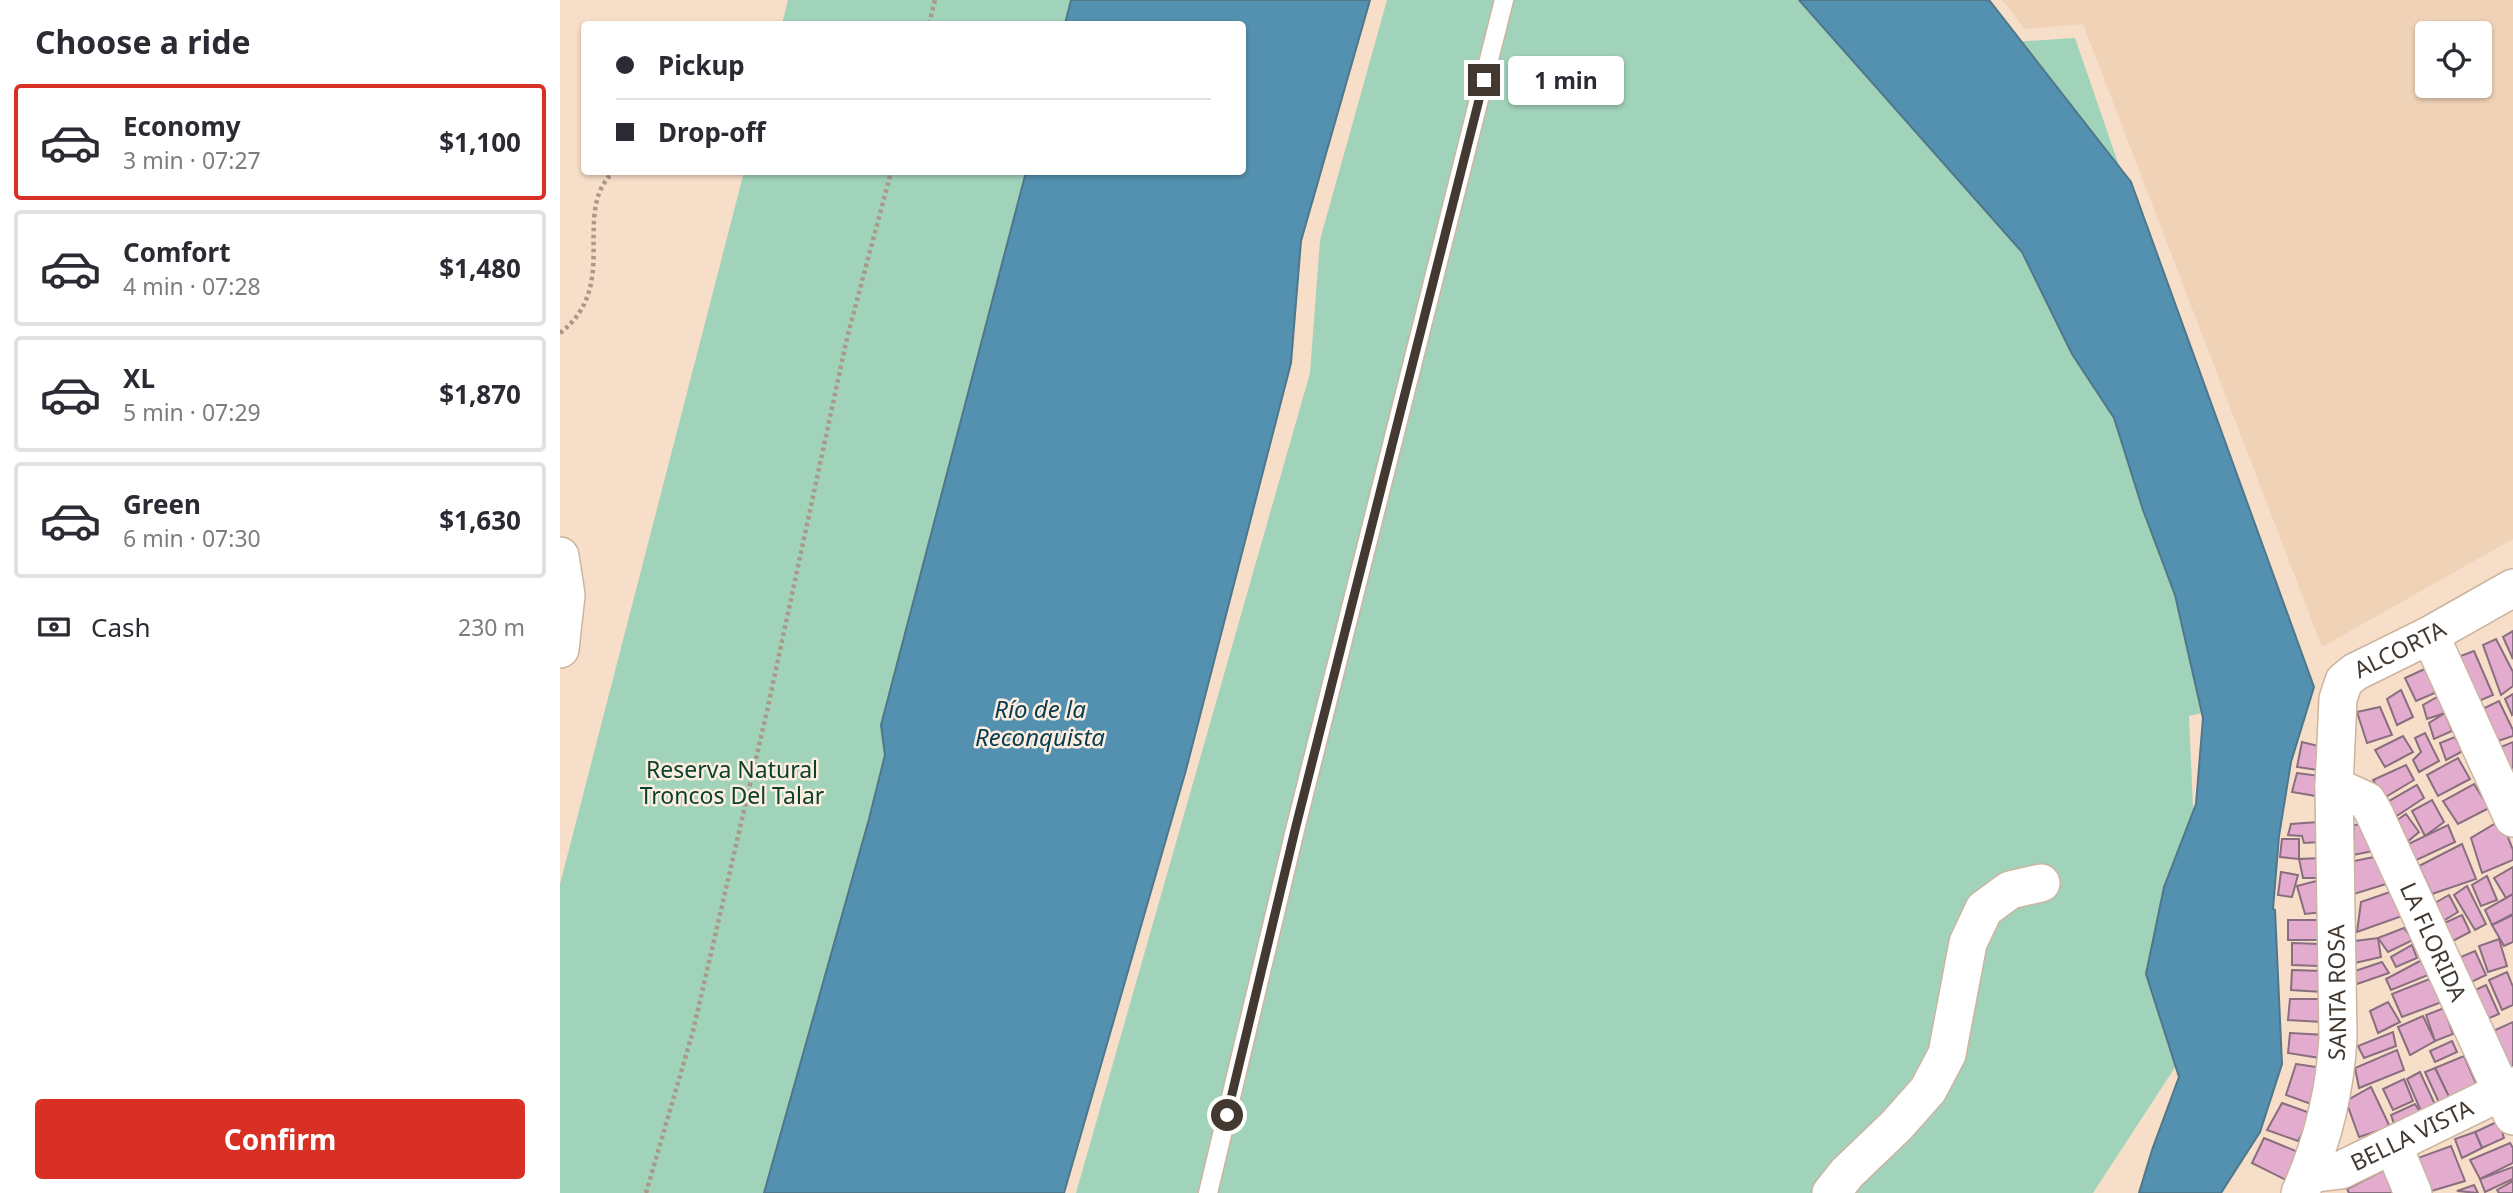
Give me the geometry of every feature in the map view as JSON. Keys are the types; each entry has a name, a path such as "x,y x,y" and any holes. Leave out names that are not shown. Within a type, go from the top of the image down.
{"street":[{"path":"560,556 566,595 560,649"},
{"name":"ALCORTA","path":"2334,786 2338,699 2344,681 2355,672 2430,635 2513,588"},
{"path":"2430,635 2513,818"},
{"name":"LA FLORIDA","path":"2334,786 2367,801 2374,813 2509,1098"},
{"name":"SANTA ROSA","path":"2304,1183 2330,1104 2336,1074 2338,1038 2334,786"},
{"path":"1831,1193 1846,1173 1897,1125 1928,1090 1947,1054 1968,943 1984,909 2010,890 2041,883"},
{"name":"BELLA VISTA","path":"2304,1183 2341,1170 2393,1145 2509,1098"},
{"path":"2393,1145 2413,1193"}],"lane":[{"path":"1208,1193 1298,816 1504,0"}],"path":[{"path":"930,21 936,0"},
{"path":"560,333 579,313 593,282 598,197 611,175"},
{"path":"646,1193 693,1031 767,711 847,338 890,175"}],"shaded area":[{"path":"2002,0 2513,0 2513,539 2322,647 2083,24 2025,29"}],"green space":[{"path":"788,0 1071,0 1066,21 783,21"},
{"path":"1387,0 1979,0 2011,42 2075,38 2300,690 2189,716 2195,853 2189,1046 2093,1193 1076,1193 1310,373 1320,240"},
{"name":"Reserva Natural Troncos Del Talar","path":"743,175 1025,175 881,725 885,755 869,819 764,1193 560,1193 560,884"}],"water":[{"name":"Río de la Reconquista","path":"1071,0 1370,0 1301,241 1291,363 1186,770 1064,1193 764,1193 869,819 885,755 881,725 1025,175 1246,175 1246,21 1066,21"},
{"path":"1799,0 1989,0 2131,182 2314,687 2291,762 2279,836 2273,909 2282,1064 2260,1132 2221,1193 2139,1193 2179,1077 2146,974 2164,887 2196,804 2203,718 2175,595 2143,510 2114,418 2072,354 2022,252"}],"building":[{"path":"2513,631 2513,659 2503,637"},
{"path":"2496,639 2513,672 2513,686 2501,695 2483,645"},
{"path":"2474,651 2493,695 2474,703 2455,658"},
{"path":"2429,667 2435,693 2416,701 2405,678"},
{"path":"2401,690 2413,717 2397,725 2387,699"},
{"path":"2513,694 2513,714 2512,715 2505,699"},
{"path":"2439,696 2445,713 2427,719 2423,705"},
{"path":"2499,701 2513,730 2513,736 2489,744 2476,712"},
{"path":"2380,707 2392,735 2367,743 2357,712"},
{"path":"2445,713 2452,731 2434,739 2429,723"},
{"path":"2425,733 2439,761 2419,772 2413,760 2421,752 2415,738"},
{"path":"2403,736 2413,752 2385,767 2375,750"},
{"path":"2455,737 2463,751 2446,760 2440,743"},
{"path":"2302,742 2322,747 2325,771 2297,767"},
{"path":"2513,742 2513,774 2494,750"},
{"path":"2458,758 2470,779 2438,796 2427,775"},
{"path":"2406,765 2414,780 2384,798 2373,780"},
{"path":"2297,773 2320,776 2316,796 2292,792"},
{"path":"2474,784 2489,808 2458,824 2443,801"},
{"path":"2417,785 2424,798 2392,819 2384,804"},
{"path":"2432,800 2444,822 2425,836 2412,811"},
{"path":"2406,814 2419,832 2400,848 2390,825"},
{"path":"2501,820 2513,850 2513,860 2482,873 2471,838"},
{"path":"2318,822 2319,842 2304,843 2302,836 2288,835 2291,824"},
{"path":"2370,824 2378,850 2353,855 2354,825"},
{"path":"2448,825 2455,842 2408,864 2400,848"},
{"path":"2282,839 2299,839 2299,859 2280,857"},
{"path":"2462,844 2476,879 2432,894 2419,866"},
{"path":"2379,856 2386,884 2354,894 2354,861"},
{"path":"2321,858 2322,878 2303,878 2299,859"},
{"path":"2513,867 2513,894 2506,898 2494,878"},
{"path":"2281,872 2298,875 2292,897 2278,895"},
{"path":"2487,876 2497,900 2481,906 2472,885"},
{"path":"2324,879 2323,912 2305,914 2297,886"},
{"path":"2467,886 2486,924 2475,930 2454,895"},
{"path":"2390,892 2402,916 2357,932 2361,902"},
{"path":"2513,894 2513,914 2492,925 2485,910"},
{"path":"2449,895 2458,912 2443,921 2433,904"},
{"path":"2462,915 2470,932 2451,942 2442,924"},
{"path":"2513,915 2513,942 2504,946 2492,925"},
{"path":"2288,920 2319,920 2318,940 2288,940"},
{"path":"2404,928 2413,940 2388,952 2378,938"},
{"path":"2378,938 2381,957 2355,963 2355,941"},
{"path":"2499,939 2507,966 2488,972 2479,946"},
{"path":"2292,943 2320,944 2319,966 2292,965"},
{"path":"2412,945 2417,958 2396,967 2391,957"},
{"path":"2475,951 2486,975 2467,984 2456,959"},
{"path":"2422,960 2428,975 2391,990 2386,979"},
{"path":"2382,962 2389,973 2354,985 2355,971"},
{"path":"2292,970 2323,971 2322,992 2291,990"},
{"path":"2507,972 2513,987 2513,1005 2502,1010 2489,980"},
{"path":"2432,978 2442,1002 2402,1017 2392,994"},
{"path":"2486,985 2499,1014 2487,1019 2473,991"},
{"path":"2290,999 2322,999 2322,1022 2288,1020"},
{"path":"2388,1002 2400,1022 2378,1033 2370,1011"},
{"path":"2444,1008 2453,1034 2435,1041 2426,1015"},
{"path":"2423,1016 2435,1041 2410,1055 2398,1027"},
{"path":"2513,1022 2513,1072 2491,1032"},
{"path":"2393,1032 2396,1046 2364,1058 2358,1046"},
{"path":"2290,1033 2326,1035 2326,1059 2288,1053"},
{"path":"2452,1041 2457,1052 2435,1062 2430,1051"},
{"path":"2397,1050 2404,1070 2359,1088 2355,1068"},
{"path":"2464,1056 2479,1090 2452,1103 2435,1068"},
{"path":"2296,1064 2323,1068 2311,1104 2286,1095"},
{"path":"2435,1068 2452,1103 2442,1109 2425,1072"},
{"path":"2420,1072 2438,1111 2424,1118 2407,1079"},
{"path":"2404,1079 2413,1101 2393,1110 2383,1089"},
{"path":"2371,1087 2390,1127 2359,1137 2346,1101"},
{"path":"2282,1103 2313,1114 2298,1141 2267,1130"},
{"path":"2415,1104 2424,1118 2397,1132 2391,1115"},
{"path":"2499,1121 2504,1138 2482,1148 2475,1132"},
{"path":"2475,1132 2482,1148 2462,1158 2455,1139"},
{"path":"2264,1138 2303,1154 2290,1182 2252,1163"},
{"path":"2510,1143 2513,1148 2513,1163 2480,1179 2470,1160"},
{"path":"2451,1146 2465,1181 2428,1192 2418,1158"},
{"path":"2513,1167 2513,1179 2485,1192 2480,1179"},
{"path":"2388,1168 2397,1189 2390,1193 2349,1193 2347,1189"},
{"path":"2513,1181 2513,1193 2499,1193 2497,1190"},
{"path":"2474,1185 2478,1193 2457,1191"}],"route":[{"path":"1227,1115 1295,830 1484,80"}]}
